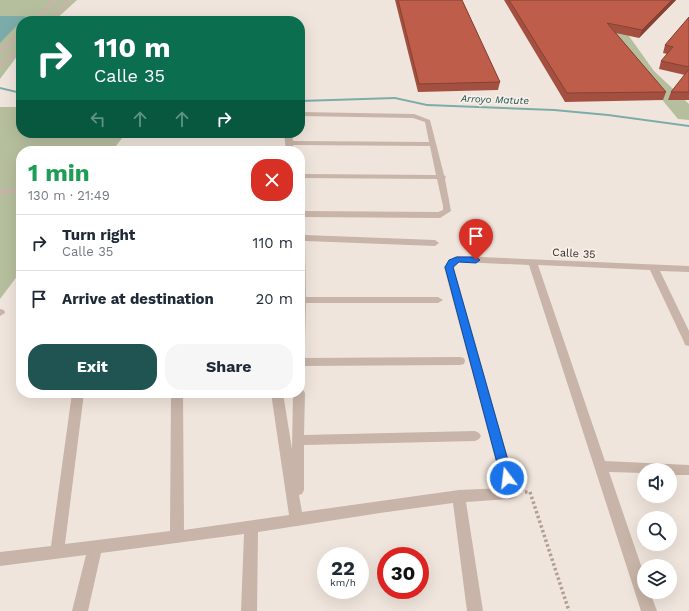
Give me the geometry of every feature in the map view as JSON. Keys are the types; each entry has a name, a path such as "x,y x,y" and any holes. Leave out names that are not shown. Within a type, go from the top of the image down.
{"street":[{"path":"305,114 423,118 428,121 442,177 447,211 440,215 305,214"},
{"path":"305,147 434,144"},
{"path":"305,176 442,177"},
{"path":"305,238 435,242"},
{"name":"Calle 35","path":"511,493 449,267 452,262 457,259 689,269"},
{"path":"533,263 649,611"},
{"path":"654,268 689,342"},
{"path":"305,300 438,300"},
{"path":"305,362 460,361"},
{"path":"57,552 77,398"},
{"path":"177,398 177,537"},
{"path":"278,398 296,518"},
{"path":"296,518 299,398"},
{"path":"298,440 475,436"},
{"path":"600,466 689,470"},
{"path":"0,559 177,537 296,518 459,496 511,493"},
{"path":"459,496 475,611"},
{"path":"249,611 251,526"},
{"path":"80,611 95,548"}],"lane":[{"path":"39,16 56,0"},
{"path":"53,16 70,0"},
{"path":"0,52 16,38"},
{"path":"0,67 16,51"},
{"path":"0,192 16,190"}],"path":[{"path":"511,493 530,492 569,611"}],"green space":[{"path":"0,0 77,0 59,16 16,16 16,58 0,79"},
{"path":"580,0 629,36 654,71 689,104 689,120 678,119"},
{"path":"0,107 16,107 16,138 122,138 116,146 16,146 16,278 0,299"}],"water":[{"path":"0,16 16,16 16,26 0,43"}],"building":[{"path":"398,0 462,0 500,82 419,84"},
{"path":"509,0 672,0 642,30 607,23 666,92 567,93"},
{"path":"689,17 689,67 661,61 673,47 665,45"},
{"path":"689,69 689,92 671,92"}],"waterway":[{"name":"Arroyo Matute","path":"0,88 16,92"},
{"name":"Arroyo Matute","path":"305,101 395,98 427,105 554,110 608,115 689,126"}],"route":[{"path":"476,260 457,259 452,262 449,267 507,478"}]}
